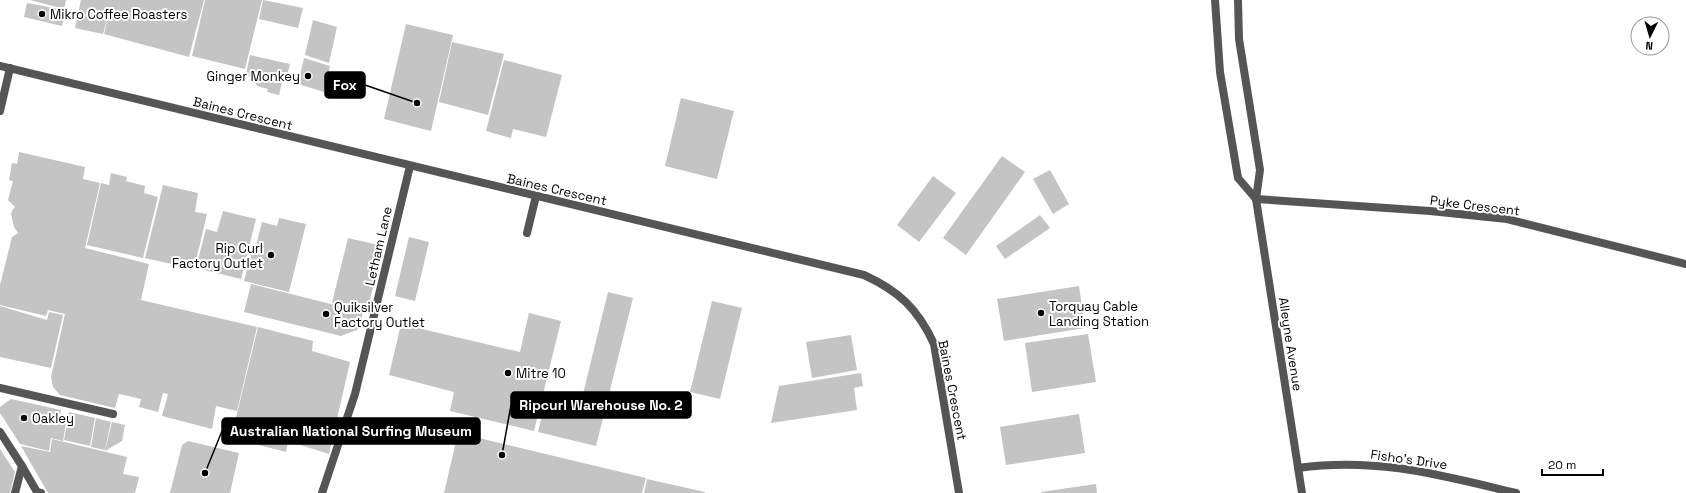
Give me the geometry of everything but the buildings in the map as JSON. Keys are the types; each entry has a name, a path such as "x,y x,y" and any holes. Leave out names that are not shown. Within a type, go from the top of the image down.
{"street":[{"path":"1215,0 1220,72 1238,178 1256,199"},
{"name":"Alleyne Avenue","path":"1238,0 1239,39 1260,170 1256,199 1302,493"},
{"name":"Baines Crescent","path":"0,66 834,267 864,275 885,284 915,311 925,325 934,344 959,493"},
{"path":"0,111 10,68"},
{"name":"Letham Lane","path":"322,493 355,394 410,166"},
{"path":"527,233 536,196"},
{"name":"Pyke Crescent","path":"1256,199 1430,211 1507,219 1686,264"},
{"path":"0,388 113,414"},
{"path":"0,432 37,492 41,493"},
{"name":"Fisho's Drive","path":"1298,468 1350,464 1391,466 1431,473 1516,493"},
{"path":"15,493 22,466"}],"place":[{"name":"Mikro Coffee Roasters","path":"42,14"},
{"name":"Ginger Monkey","path":"308,76"},
{"name":"Fox","path":"417,103"},
{"name":"Rip Curl Factory Outlet","path":"271,255"},
{"name":"Torquay Cable Landing Station","path":"1041,313"},
{"name":"Quiksilver Factory Outlet","path":"326,314"},
{"name":"Mitre 10","path":"508,373"},
{"name":"Oakley","path":"24,418"},
{"name":"Ripcurl Warehouse No. 2","path":"502,455"},
{"name":"Australian National Surfing Museum","path":"205,473"}]}
